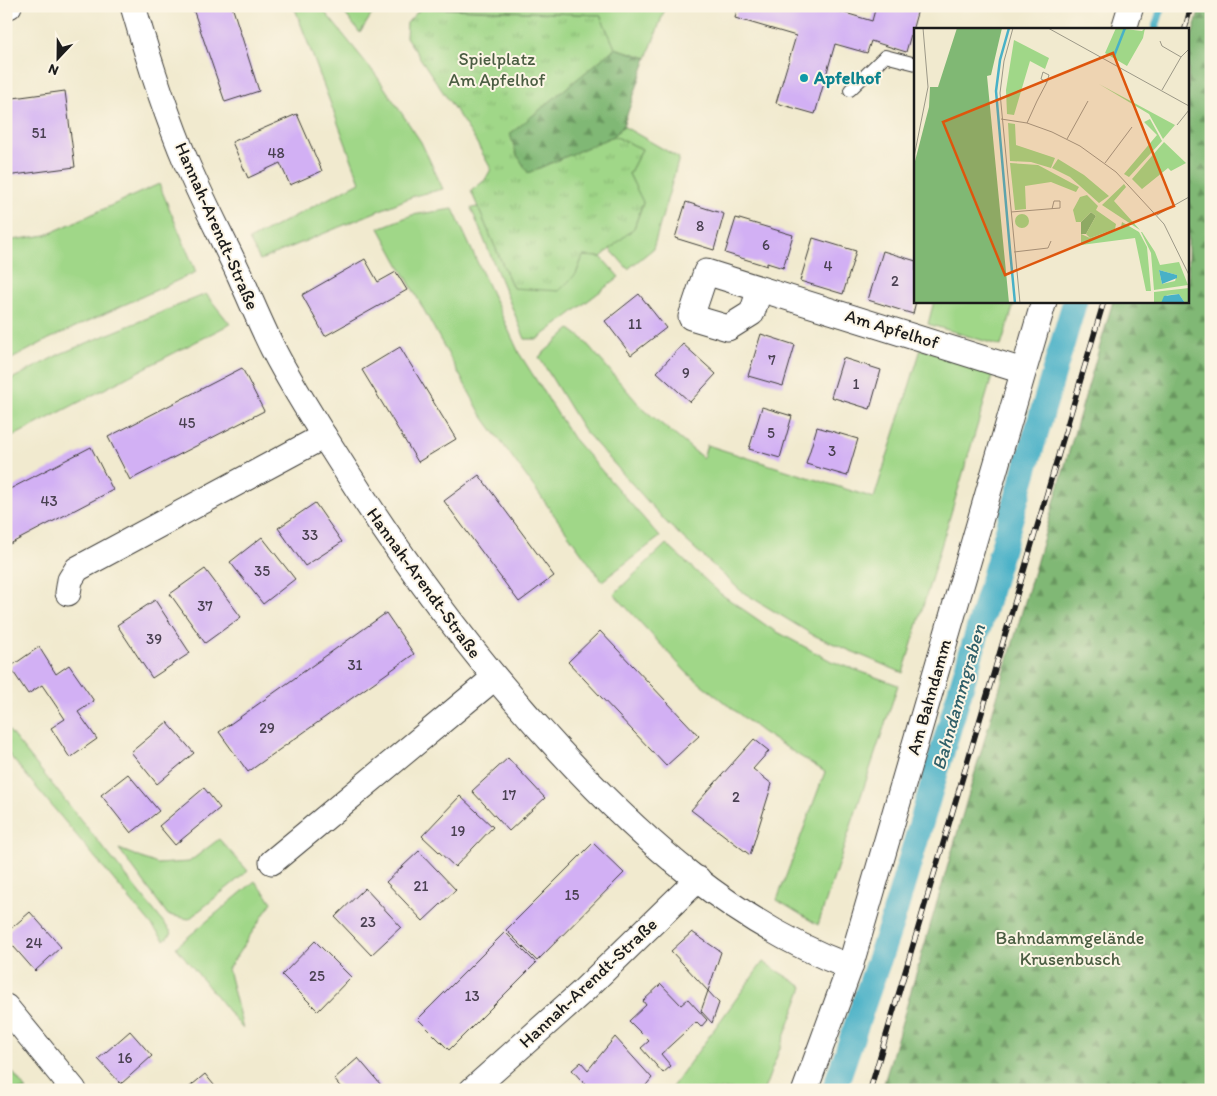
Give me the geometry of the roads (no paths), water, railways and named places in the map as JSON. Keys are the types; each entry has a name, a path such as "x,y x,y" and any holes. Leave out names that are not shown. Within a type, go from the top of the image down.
{"street":[{"name":"Hannah-Arendt-Straße","path":"133,6 147,53 187,164 274,352 324,436 413,572 494,678 556,747 634,828 698,880 739,909 792,942 850,967"},
{"path":"1124,28 1131,6"},
{"name":"Am Apfelhof","path":"760,289 1023,371"},
{"name":"Am Bahndamm","path":"805,1090 850,967 1044,302"},
{"path":"68,593 70,580 77,569 324,436"},
{"path":"272,862 494,678"},
{"name":"Hannah-Arendt-Straße","path":"477,1088 583,991 698,880"},
{"path":"6,1006 74,1090"}],"lane":[{"path":"850,90 885,56 914,63"}],"waterway":[{"path":"1155,28 1162,6"},
{"name":"Bahndammgraben","path":"834,1090 892,922 1075,302"}],"railway":[{"path":"1185,28 1191,6"},
{"path":"870,1090 1104,302"}],"place":[{"name":"Apfelhof","path":"804,78"}],"park label":[{"name":"Spielplatz Am Apfelhof","path":"497,69"},
{"name":"Bahndammgelände Krusenbusch","path":"1070,948"}]}
